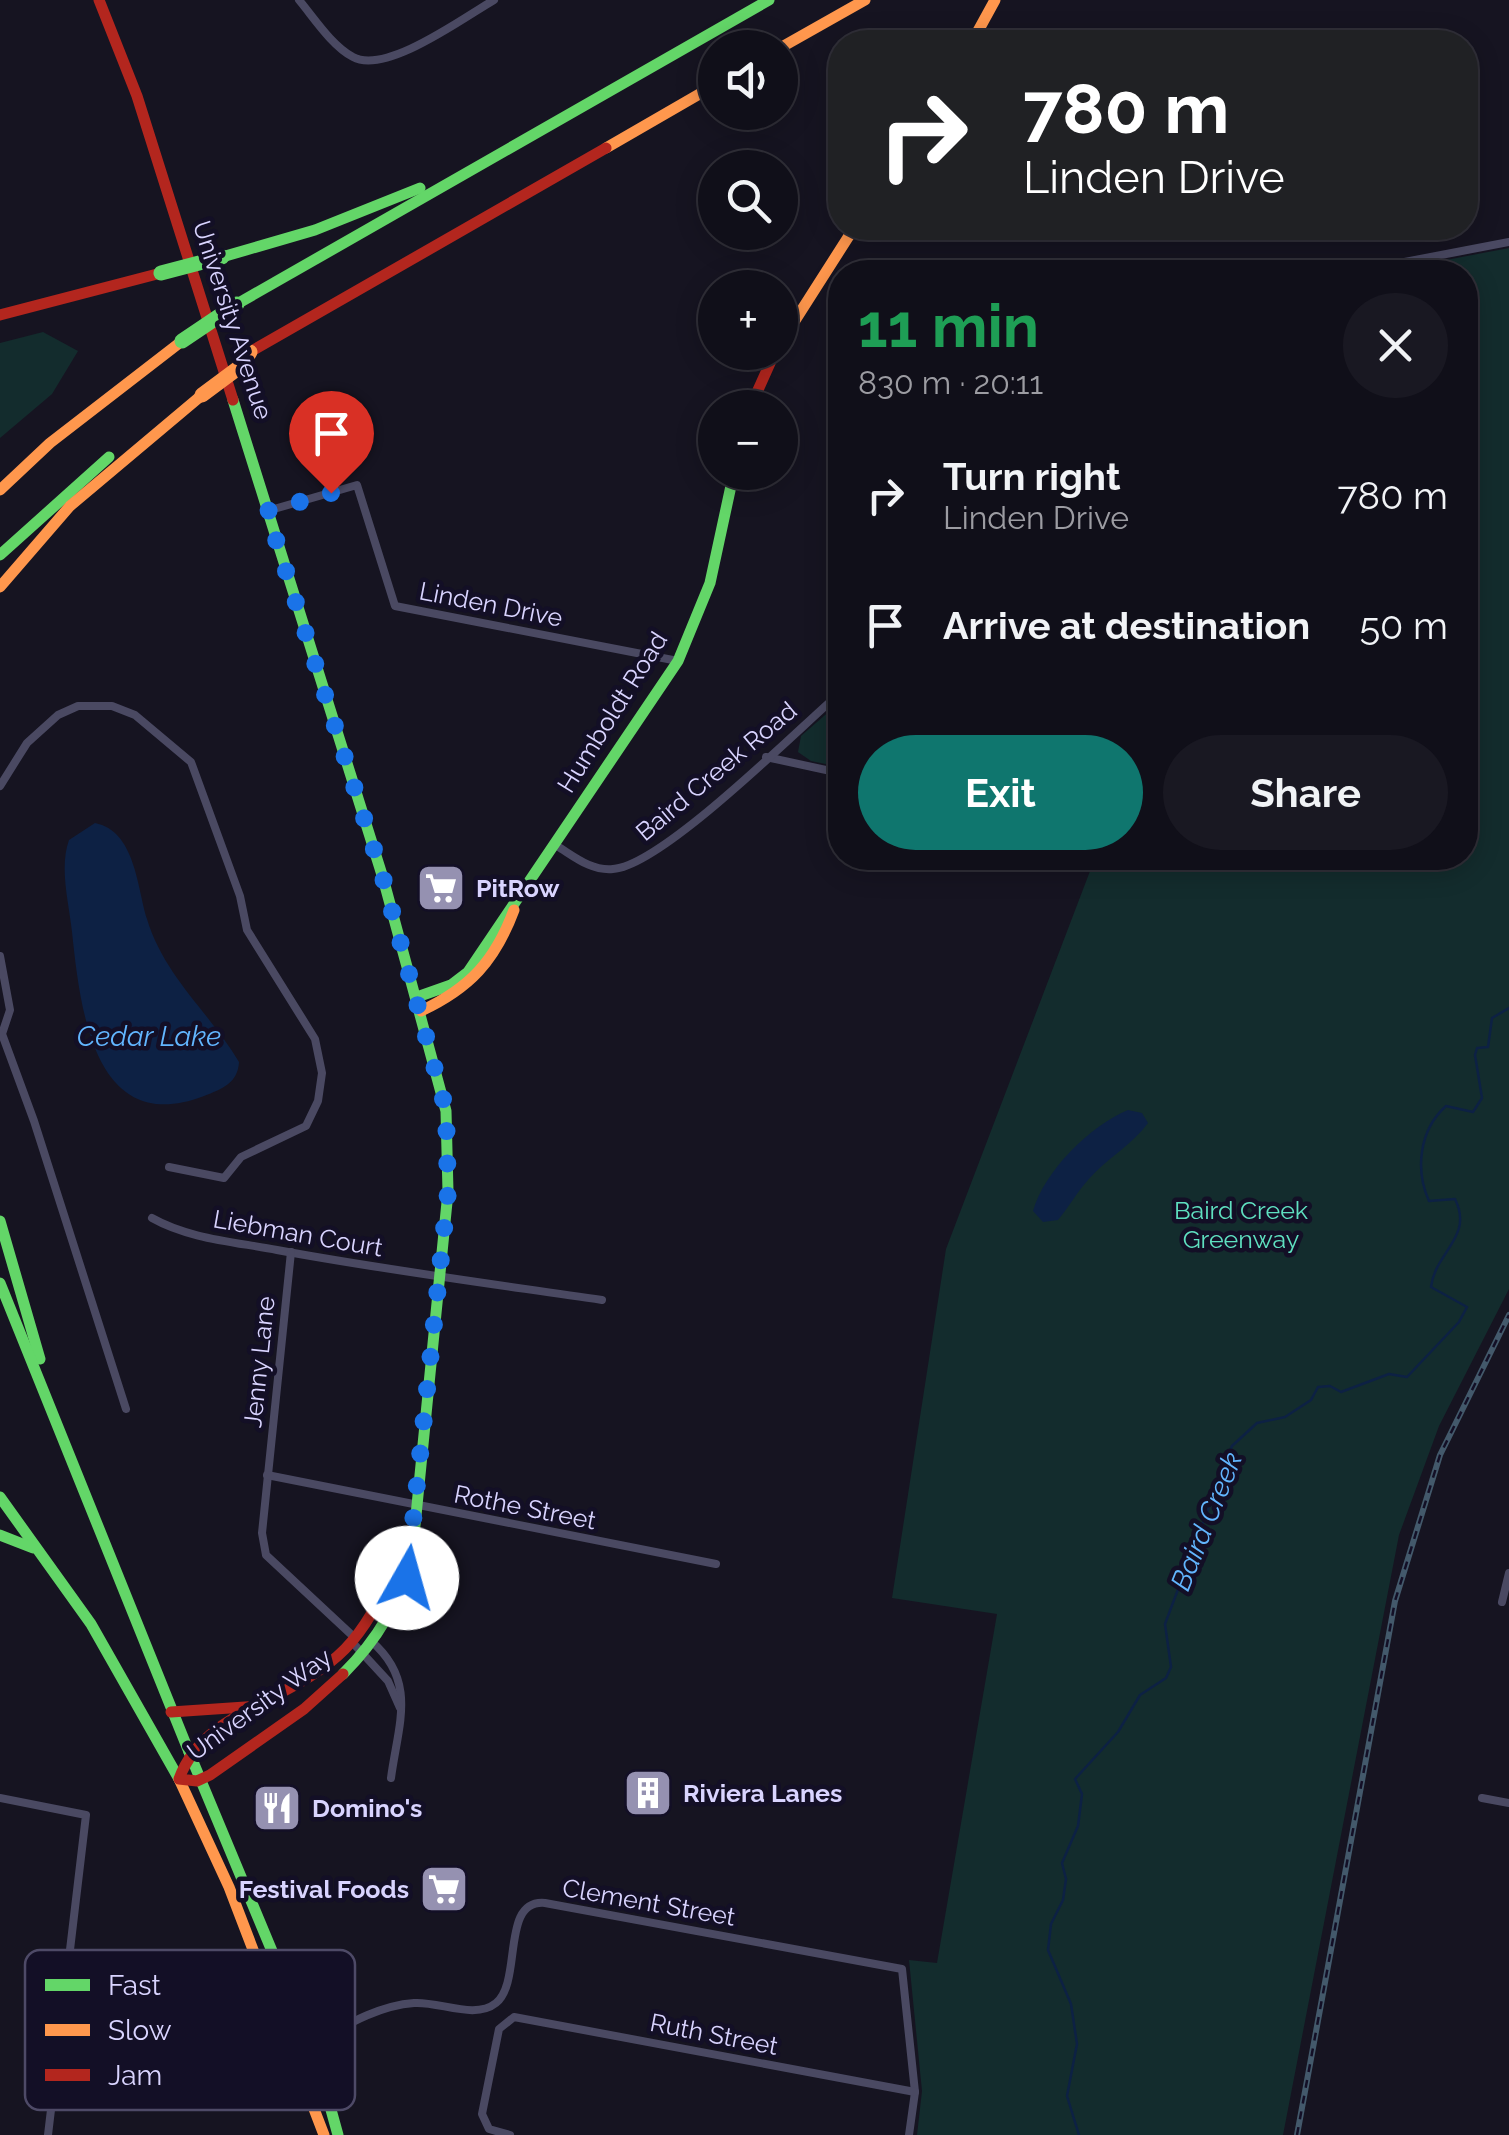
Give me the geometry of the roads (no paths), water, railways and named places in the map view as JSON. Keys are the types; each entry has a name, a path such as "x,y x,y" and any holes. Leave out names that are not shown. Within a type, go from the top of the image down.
{"main road":[{"name":"University Avenue","path":"99,0 137,96 267,511 419,1004 446,1110 448,1192 411,1537"},
{"path":"0,490 50,443 182,341 237,304 769,0"},
{"path":"798,38 866,0"},
{"path":"979,30 995,0"},
{"path":"0,555 91,472 250,352 698,95"},
{"path":"0,316 222,257 453,180"},
{"path":"798,316 828,269"},
{"path":"0,587 70,506 201,391"},
{"name":"Humboldt Road","path":"419,1004 468,972 557,846 678,660 710,583 730,490"},
{"path":"0,1221 59,1425"},
{"path":"0,1282 271,1950"},
{"path":"0,1497 99,1638 179,1778 252,1950"},
{"path":"0,1535 21,1540 42,1555"},
{"name":"University Way","path":"411,1537 408,1574 369,1649 327,1690 200,1780 179,1778 188,1752 215,1725 309,1679 356,1637 381,1600 411,1537"},
{"path":"172,1712 259,1706"},
{"path":"315,2110 324,2135"},
{"path":"330,2110 338,2135"}],"street":[{"path":"299,0 343,50 368,62 392,58 494,0"},
{"path":"1415,260 1509,242"},
{"name":"Linden Drive","path":"267,511 358,485 395,606 678,660"},
{"name":"Baird Creek Road","path":"557,846 602,869 634,864 668,842 828,703"},
{"path":"0,786 27,743 58,715 98,705 135,715 191,762 240,896 246,930 315,1039 322,1073 318,1101 306,1126 241,1157 224,1178 169,1167"},
{"path":"766,757 828,770"},
{"path":"0,956 10,1010 2,1034 126,1409"},
{"name":"Liebman Court","path":"152,1218 180,1232 440,1279 602,1300"},
{"name":"Jenny Lane","path":"291,1252 262,1518 266,1555 356,1637"},
{"name":"Rothe Street","path":"267,1475 716,1564"},
{"path":"1502,1602 1509,1572"},
{"path":"356,1637 402,1683 391,1778"},
{"path":"356,1637 369,1649 400,1708"},
{"path":"0,1798 86,1814 70,1950"},
{"path":"1482,1798 1509,1803"},
{"name":"Clement Street","path":"355,2024 394,2005 424,2002 474,2010 492,2006 506,1990 522,1912 535,1902 902,1969 915,2092"},
{"name":"Ruth Street","path":"510,2135 486,2126 482,2114 497,2036 505,2020 522,2018 915,2092"},
{"path":"909,2135 915,2092"},
{"path":"48,2135 51,2110"}],"water":[{"name":"Cedar Lake","path":"95,823 108,828 126,848 147,919 164,958 239,1062 232,1080 217,1091 167,1104 138,1099 116,1083 99,1058 80,995 65,874 69,840"},
{"path":"1128,1110 1142,1113 1148,1123 1088,1180 1058,1220 1043,1222 1033,1211 1058,1165 1084,1138"}],"waterway":[{"name":"Baird Creek","path":"1079,2135 1067,2096 1077,2044 1071,2004 1048,1950 1051,1924 1063,1900 1066,1879 1062,1863 1078,1826 1082,1794 1075,1779 1118,1732 1140,1695 1166,1678 1171,1667 1165,1624 1232,1446 1257,1423 1285,1417 1311,1400 1318,1387 1330,1386 1341,1392 1389,1374 1407,1377 1459,1322 1467,1307 1431,1287 1457,1234 1460,1212 1455,1199 1429,1201 1422,1176 1422,1151 1430,1127 1446,1106 1473,1112 1482,1098 1477,1048 1488,1047 1492,1018 1509,1008"}],"railway":[{"path":"1297,2135 1395,1601 1440,1455 1509,1315"}],"place":[{"name":"PitRow","path":"441,888"},
{"name":"Riviera Lanes","path":"648,1793"},
{"name":"Domino's","path":"277,1808"},
{"name":"Festival Foods","path":"444,1889"}],"park label":[{"name":"Baird Creek Greenway","path":"1241,1224"}]}
